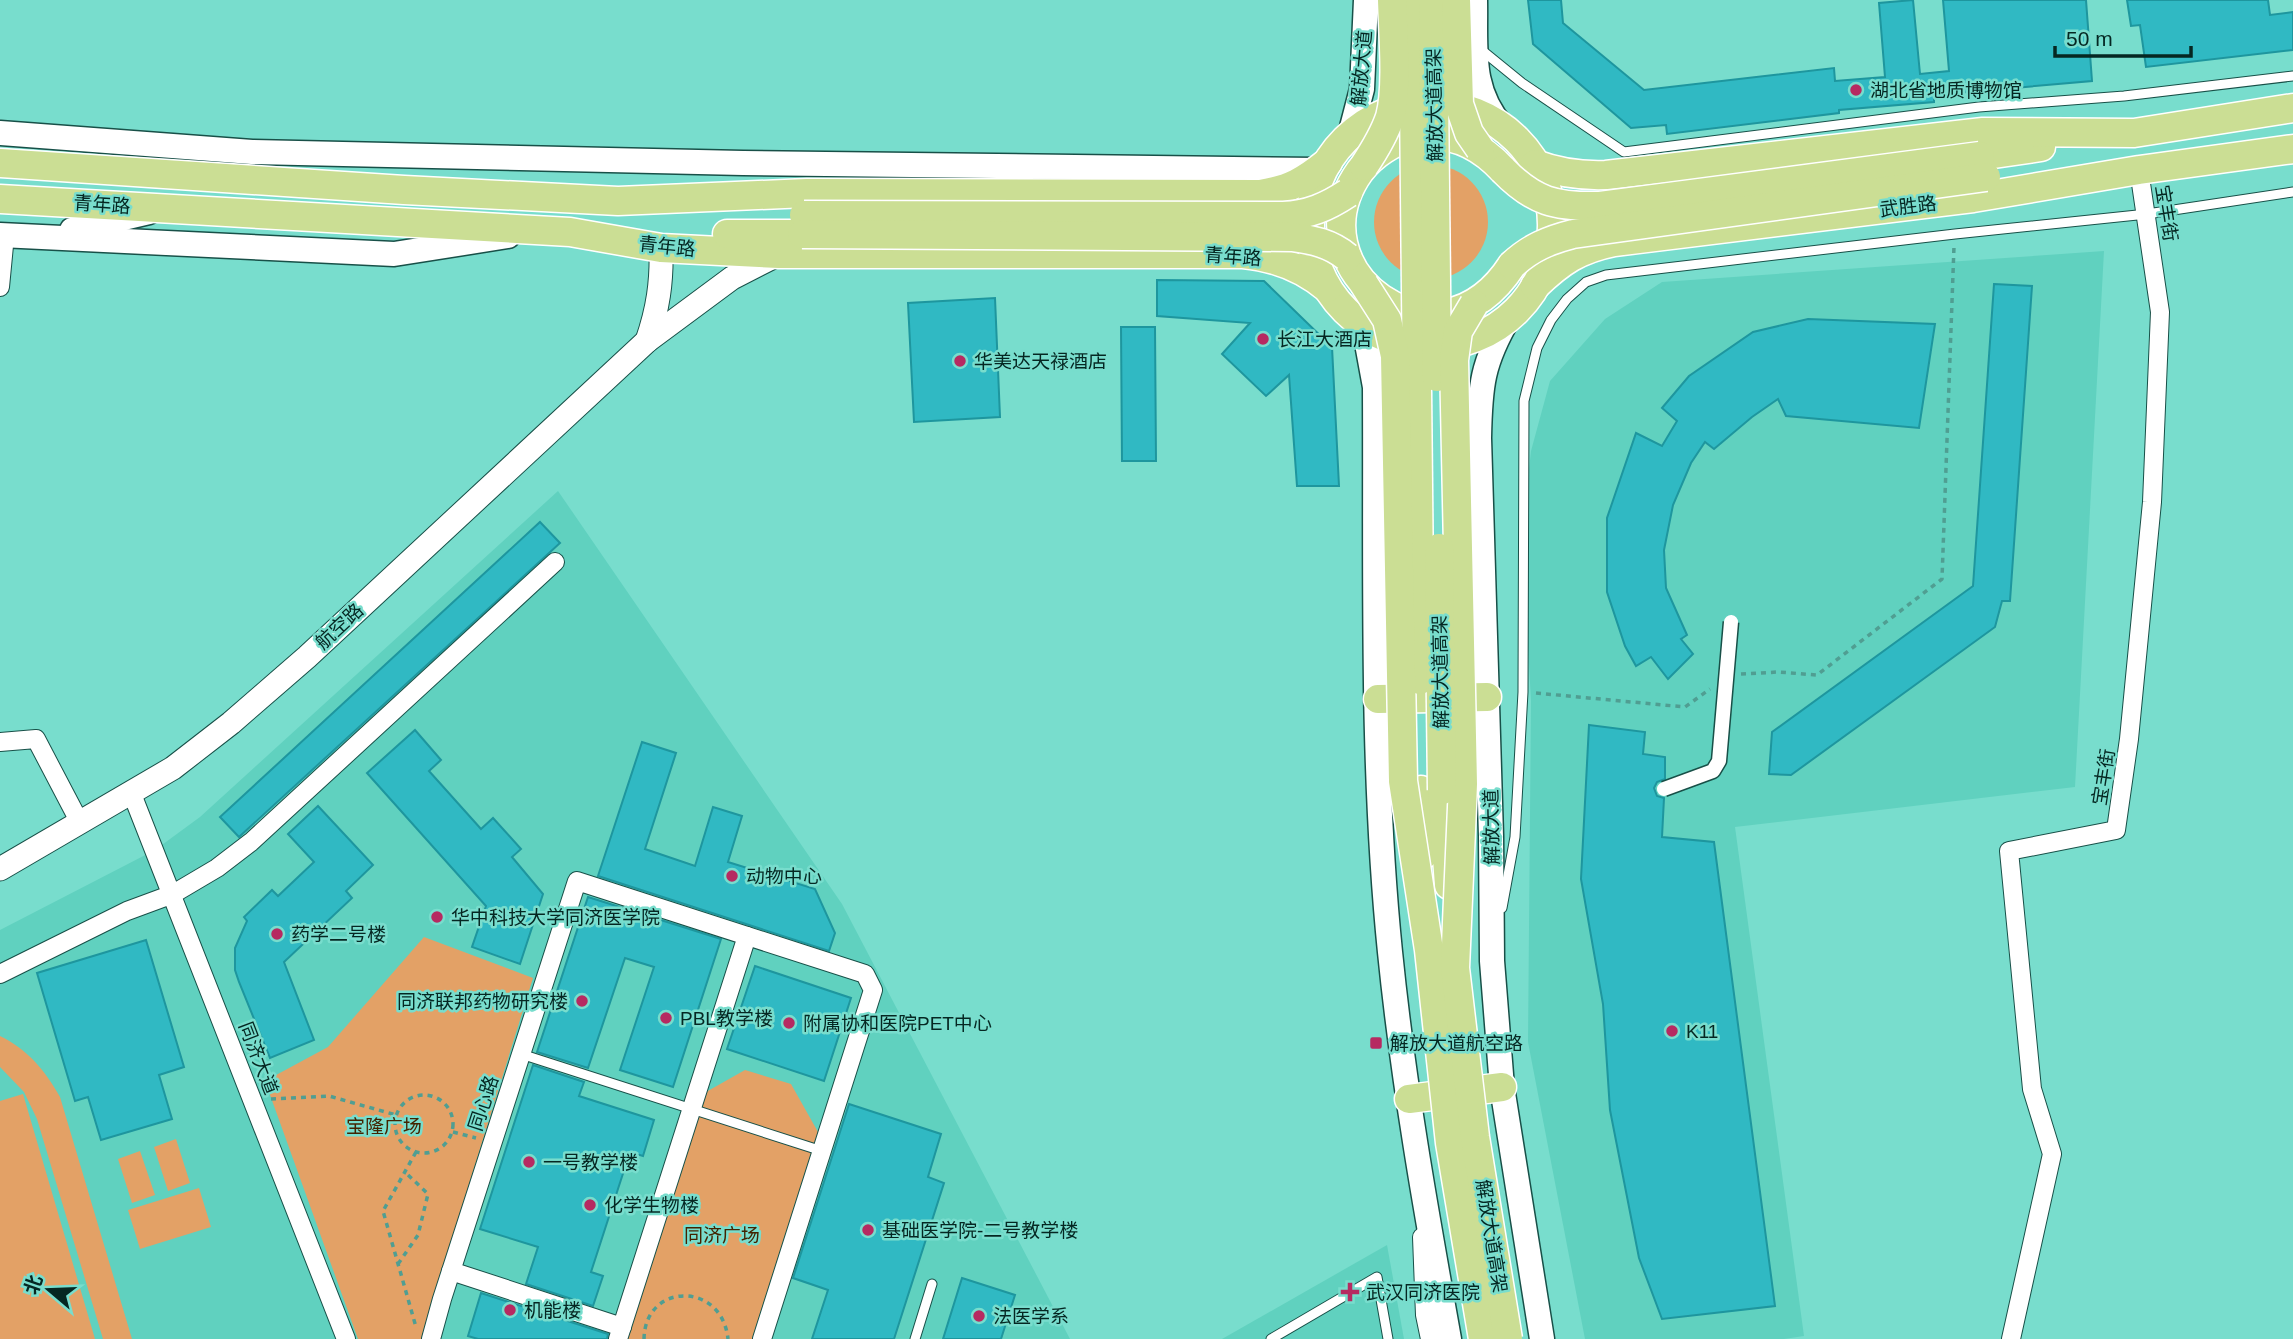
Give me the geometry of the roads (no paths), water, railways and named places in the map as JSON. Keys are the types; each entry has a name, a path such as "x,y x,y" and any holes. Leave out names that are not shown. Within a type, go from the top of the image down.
{"main road":[{"name":"解放大道","path":"1350,135 1362,89 1366,0"},
{"path":"1392,0 1392,107 1377,146 1348,193 1342,226 1348,257 1387,320 1395,356 1403,781 1429,950"},
{"name":"解放大道高架","path":"1413,0 1421,790 1429,950 1450,1143 1483,1339"},
{"name":"解放大道高架","path":"1433,0 1442,790 1455,968 1475,1137 1508,1339"},
{"path":"1456,0 1459,104 1466,126 1480,149"},
{"path":"1475,0 1475,64 1482,97 1490,113 1503,128"},
{"path":"1421,104 1446,105 1467,110 1488,118 1503,128 1517,140 1535,164 1549,198 1552,220 1550,242 1545,264 1535,286 1509,317 1474,339 1452,345 1410,345 1391,340 1359,323 1327,288 1318,269 1311,241 1310,214 1322,166 1350,135 1370,120 1394,110 1421,104"},
{"path":"1364,284 1391,305 1423,314 1441,314 1474,304 1489,294 1525,253 1553,239 1983,167 2134,133 2293,108"},
{"path":"1535,164 1585,176 1605,175 1983,132 2134,133"},
{"path":"0,133 228,150 743,163 1322,166"},
{"path":"1364,166 1377,153 1393,144 1419,136 1446,136 1480,149 1530,194 1543,200 1582,206 1983,167 2139,170"},
{"name":"武胜路","path":"1535,286 1572,256 1589,247 1614,242 1973,198 2139,170 2293,149"},
{"path":"228,150 378,188"},
{"name":"青年路","path":"0,163 618,201 807,193 1260,194 1291,188 1322,166"},
{"path":"570,232 803,224 1283,216 1301,215 1321,209 1348,193"},
{"name":"青年路","path":"0,199 570,232 661,248 779,254 1251,255 1297,267 1327,288"},
{"path":"618,201 803,224 1292,237 1324,243 1348,257"},
{"path":"40,237 166,209"},
{"path":"2,235 394,254 540,231"},
{"path":"1455,968 1463,784 1454,360 1458,331 1474,304"},
{"name":"解放大道","path":"1509,317 1491,351 1480,387 1479,438 1492,836 1492,961 1502,1087 1542,1339"},
{"path":"1359,323 1366,338 1375,387 1379,779 1388,927 1418,1164 1449,1339"},
{"path":"1378,699 1487,697"},
{"path":"1409,1099 1502,1087"}],"street":[{"name":"宝丰街","path":"2011,1339 2052,1154 2032,1089 2009,851 2116,830 2129,739 2152,488 2160,312 2139,170"},
{"path":"0,287 2,235"},
{"name":"航空路","path":"647,341 661,292 661,248"},
{"name":"航空路","path":"0,869 132,794 182,761 231,723 647,341 732,278 779,254"},
{"path":"0,974 127,911 173,894 217,868 251,842 555,562"},
{"path":"1664,789 1713,771 1719,761 1731,622"},
{"path":"0,742 36,739 80,823"},
{"name":"同济大道","path":"132,794 346,1339"},
{"name":"同心路","path":"431,1339 577,881 747,936"},
{"path":"451,1271 620,1333 747,936 865,974 873,990 762,1339"},
{"path":"1418,1164 1425,1315 1430,1339"}],"lane":[{"path":"1476,46 1522,83 1624,152 1979,107 2124,96 2293,76"},
{"path":"1492,961 1515,837 1523,692 1524,401 1537,348 1551,320 1567,299 1586,282 1606,275 2147,214 2293,192"},
{"path":"521,1054 822,1151"},
{"path":"1271,1339 1377,1277 1388,1339"},
{"path":"915,1339 932,1284"}],"place":[{"name":"湖北省地质博物馆","path":"1856,90"},
{"name":"长江大酒店","path":"1263,339"},
{"name":"华美达天禄酒店","path":"960,361"},
{"name":"动物中心","path":"732,876"},
{"name":"华中科技大学同济医学院","path":"437,917"},
{"name":"药学二号楼","path":"277,934"},
{"name":"同济联邦药物研究楼","path":"582,1001"},
{"name":"PBL教学楼","path":"666,1018"},
{"name":"附属协和医院PET中心","path":"789,1023"},
{"name":"K11","path":"1672,1031"},
{"name":"解放大道航空路","path":"1376,1043"},
{"name":"一号教学楼","path":"529,1162"},
{"name":"化学生物楼","path":"590,1205"},
{"name":"基础医学院-二号教学楼","path":"868,1230"},
{"name":"武汉同济医院","path":"1350,1292"},
{"name":"机能楼","path":"510,1310"},
{"name":"法医学系","path":"979,1316"}],"park label":[{"name":"宝隆广场","path":"384,1126"},
{"name":"同济广场","path":"722,1235"}]}
